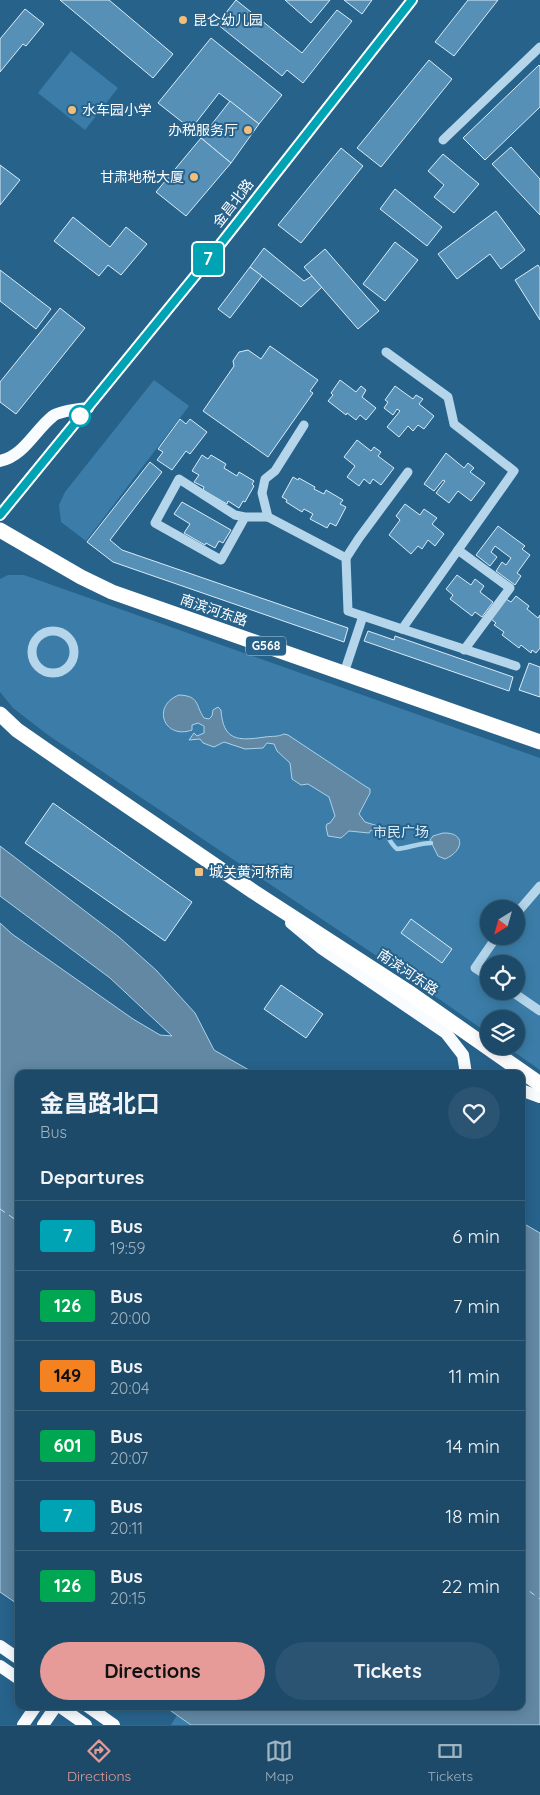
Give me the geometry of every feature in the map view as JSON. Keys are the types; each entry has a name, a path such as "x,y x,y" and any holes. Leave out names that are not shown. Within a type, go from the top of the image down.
{"highway":[{"name":"南滨河东路","path":"0,530 50,560 112,592 540,742"},
{"name":"南滨河东路","path":"0,714 17,730 254,892 361,960 520,1070"},
{"name":"南滨河东路","path":"525,1074 540,1084"}],"main road":[{"name":"金昌北路","path":"0,515 204,265 412,0"},
{"path":"0,461 6,460 26,445 54,414 88,408"},
{"name":"南滨河东路","path":"254,892 321,948 446,1034 463,1055 465,1070"},
{"path":"525,1091 540,1097"},
{"path":"0,1646 15,1656"},
{"path":"0,1666 15,1676"},
{"path":"23,1725 33,1710"},
{"path":"43,1725 54,1710"},
{"path":"63,1710 86,1725"},
{"path":"93,1710 114,1725"}],"street":[{"path":"443,140 540,47"},
{"path":"386,352 448,396 454,424 514,472 402,629"},
{"path":"268,517 262,493 265,479 275,471 304,425"},
{"path":"408,472 346,558 348,611 516,666"},
{"path":"245,517 221,560 154,523 179,480 235,515 268,517 346,558"},
{"path":"458,550 510,588 464,650"},
{"path":"344,673 363,616"},
{"path":"51,632 59,632 66,636 74,651 73,659 69,666 63,671 55,673 47,672 40,668 34,662 32,654 33,646 37,639 43,634 51,632"},
{"path":"525,904 540,886"},
{"path":"480,961 475,968 480,971"},
{"path":"524,1000 540,1011"}],"green space":[{"path":"71,51 118,88 85,130 38,93"},
{"path":"154,380 189,406 86,541 61,522 59,505 65,492"},
{"name":"市民广场","path":"8,575 24,575 540,758 540,1070 519,1055 525,1055 525,1010 480,1010 480,1028 402,973 48,735 13,708 0,692 0,579"},
{"path":"177,1715 191,1725 171,1725"}],"shaded area":[{"path":"179,695 194,699 204,718 209,719 212,716 213,710 218,707 221,710 225,728 234,737 247,739 288,735 370,789 370,793 359,814 365,822 378,826 380,830 371,830 369,833 349,831 341,838 328,836 327,824 335,816 329,797 308,784 301,785 292,779 290,763 277,751 274,744 267,743 263,748 245,749 224,742 214,747 203,743 200,739 189,740 194,733 197,736 204,733 204,726 198,723 192,725 192,730 182,732 168,726 163,714 165,707 170,700"},
{"path":"443,833 456,836 460,843 456,851 445,859 438,856 430,840 433,836"},
{"path":"0,846 119,937 156,970 195,1013 214,1050 249,1070 15,1070 15,1602 0,1592 0,923 12,934 133,1019 160,1035 172,1036 110,978 0,896"},
{"path":"525,1224 540,1233 540,1725 191,1725 170,1710 525,1710"}],"building":[{"path":"60,0 109,0 173,54 153,78"},
{"path":"236,0 302,53 337,10 352,21 303,83 287,70 282,76 217,24"},
{"path":"285,0 330,0 311,23"},
{"path":"344,0 372,0 362,14"},
{"path":"468,0 498,0 454,56 435,42"},
{"path":"25,9 44,24 26,46 23,44 0,72 0,39"},
{"path":"211,38 282,95 259,124 219,93 191,129 158,103"},
{"path":"429,60 452,79 381,167 357,148"},
{"path":"539,65 540,107 485,160 463,138"},
{"path":"230,101 259,124 231,163 201,138"},
{"name":"甘肃地税大厦","path":"201,138 231,163 186,216 156,192"},
{"path":"511,147 540,179 540,215 492,164"},
{"path":"341,148 363,166 301,243 278,225"},
{"path":"443,154 479,184 454,213 434,197 444,185 428,171"},
{"path":"0,165 20,180 0,205"},
{"path":"395,189 442,227 427,246 380,209"},
{"path":"496,211 525,250 501,269 490,254 457,279 438,254"},
{"path":"73,217 110,247 126,227 147,244 121,275 108,265 99,276 54,241"},
{"path":"395,242 418,260 385,301 363,284"},
{"path":"264,248 304,281 312,276 322,287 301,307 250,267"},
{"path":"325,249 379,311 358,329 304,267"},
{"path":"538,265 540,268 540,320 515,280"},
{"path":"250,267 262,276 230,318 218,309"},
{"path":"0,270 51,309 36,329 0,301"},
{"path":"60,308 85,328 16,414 0,402 0,382"},
{"path":"270,346 318,380 310,391 313,393 268,457 203,411 234,366 233,361 239,352 248,350 261,359"},
{"path":"340,380 356,392 361,386 366,390 362,397 376,408 366,420 360,415 356,420 347,413 346,415 328,401"},
{"path":"395,386 413,399 416,395 423,399 419,404 434,416 424,429 418,425 413,431 408,426 399,437 387,427 400,411 397,409 393,415 384,408 388,402 385,400"},
{"path":"180,419 186,424 190,419 207,432 190,454 186,451 172,470 157,460 163,452 158,449"},
{"path":"357,440 371,451 374,447 381,452 378,456 394,468 381,485 373,479 370,484 364,479 359,486 347,477 355,466 344,457"},
{"path":"446,453 464,468 468,463 474,468 470,472 485,483 471,501 458,491 449,503 436,493 445,481 443,480 434,491 424,484"},
{"path":"202,455 208,459 211,455 226,464 224,468 237,476 239,472 254,481 252,484 254,486 245,502 243,501 239,508 228,501 227,504 203,490 204,487 194,482 199,475 192,471"},
{"path":"150,462 162,472 110,540 122,550 348,628 344,642 113,562 87,542"},
{"path":"293,477 298,480 299,478 324,494 326,490 343,500 340,504 346,507 336,526 330,523 327,528 310,519 313,514 304,509 302,512 286,502 287,500 282,497"},
{"path":"182,502 231,530 223,543 219,541 215,548 206,543 205,545 184,533 190,524 174,514"},
{"path":"405,504 420,515 424,509 437,518 432,524 444,534 435,546 428,540 422,549 418,546 411,554 389,535 400,520 396,516"},
{"path":"498,526 525,546 522,549 530,555 517,573 521,576 515,585 496,571 502,562 506,565 511,558 495,546 491,552 497,557 490,566 476,555"},
{"path":"457,575 471,585 475,579 484,586 480,592 493,602 482,617 475,612 472,616 450,599 453,595 446,589"},
{"path":"516,596 529,606 527,609 538,618 540,615 540,648 536,653 532,650 531,653 521,645 519,648 502,635 504,632 494,625 496,623 491,619 506,599 511,602"},
{"path":"368,631 394,640 395,636 513,677 509,691 364,641"},
{"path":"529,663 540,667 540,697 519,690"},
{"path":"53,803 192,902 165,941 25,843"},
{"path":"411,919 452,949 442,963 401,933"},
{"path":"281,985 323,1014 306,1038 264,1009"}],"waterway":[{"path":"380,828 397,849 431,843"}],"ferry route":[{"path":"0,1209 15,1219"},
{"path":"525,1588 540,1599"}],"bus line":[{"name":"7","path":"0,515 204,265 412,0"}],"place":[{"name":"昆仑幼儿园","path":"183,20"},
{"name":"水车园小学","path":"72,110"},
{"name":"办税服务厅","path":"248,130"},
{"name":"甘肃地税大厦","path":"194,177"},
{"name":"城关黄河桥南","path":"199,872"}]}
